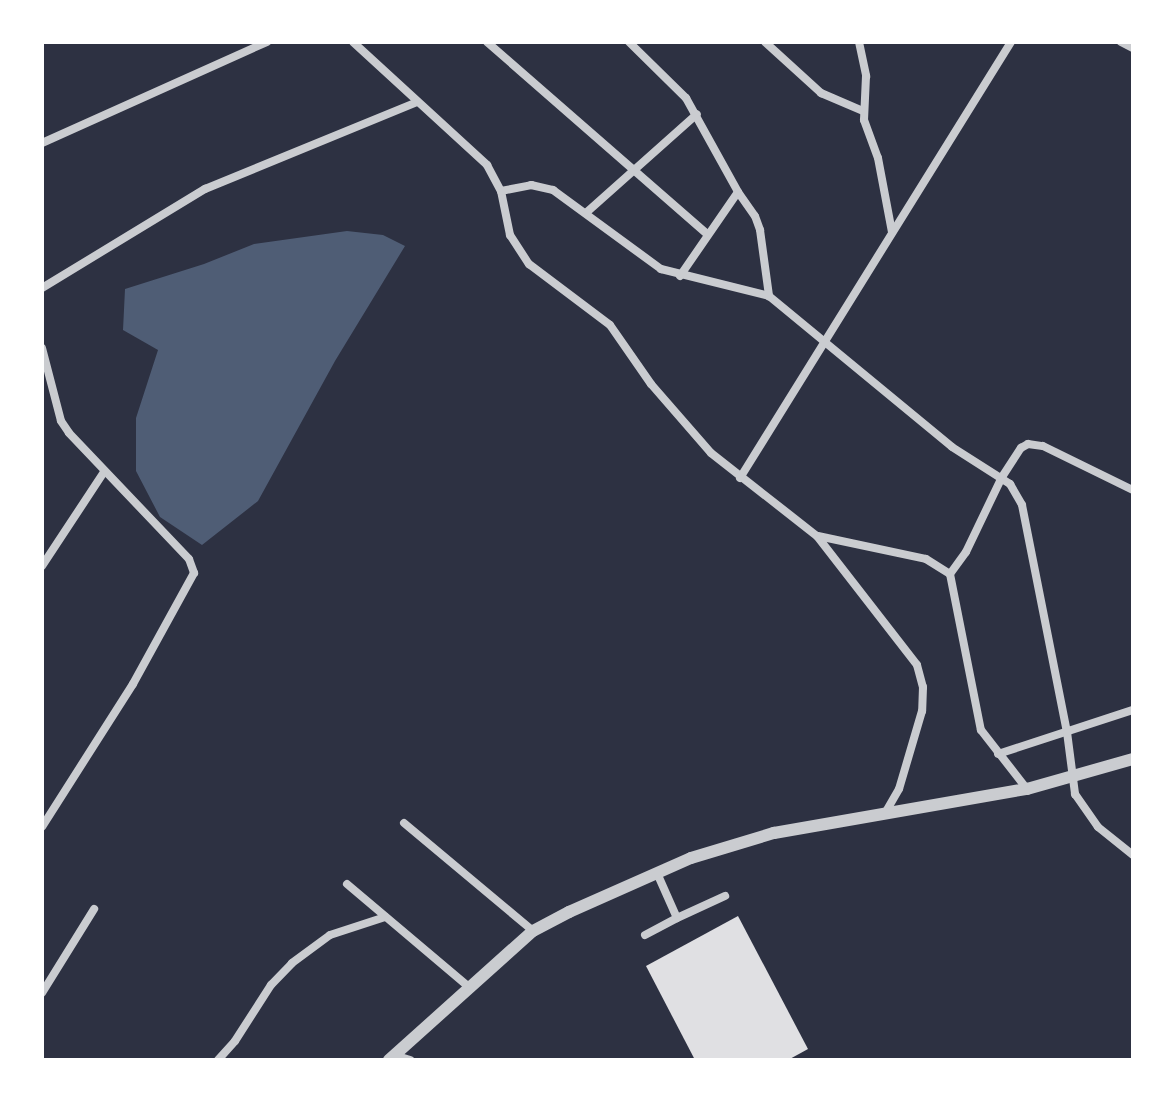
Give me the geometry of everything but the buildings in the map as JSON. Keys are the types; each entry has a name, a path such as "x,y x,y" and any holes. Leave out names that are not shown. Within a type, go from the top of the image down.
{"street":[{"path":"42,143 267,42"},
{"path":"353,42 487,165 501,191 504,218 518,251 529,264 610,325 651,384 711,453 817,536 917,665 923,687 922,711 899,789 884,814"},
{"path":"487,42 708,235"},
{"path":"629,42 679,88 755,216 760,230 769,296"},
{"path":"765,42 821,93 863,111"},
{"path":"859,42 866,76 863,111 878,158 892,232"},
{"path":"740,478 1011,42"},
{"path":"1121,42 1133,48"},
{"path":"42,287 205,189 417,102"},
{"path":"587,212 697,114"},
{"path":"501,191 542,186 587,212 644,259 680,276 769,296 952,447 1002,477 1017,493 1022,505 1067,732 1071,779 1088,816 1133,855"},
{"path":"680,276 738,192"},
{"path":"42,348 61,421 104,472 189,559 194,573 192,583 133,684 42,827"},
{"path":"1027,789 981,730 950,574 966,552 1002,477 1021,448 1036,444 1133,490"},
{"path":"42,566 104,472"},
{"path":"817,536 926,559 950,574"},
{"path":"998,754 1133,710"},
{"path":"391,1058 533,931 691,858 774,833 1027,789 1133,759"},
{"path":"404,823 533,931"},
{"path":"657,873 677,918"},
{"path":"347,884 470,988"},
{"path":"645,935 725,896"},
{"path":"42,993 94,909"},
{"path":"218,1060 235,1041 271,985 292,963 330,935 385,917"},
{"path":"391,1058 410,1060"}],"water":[{"path":"347,231 383,235 405,246 335,361 258,501 202,545 160,517 136,471 136,418 158,350 123,330 125,289 204,264 254,244"}]}
